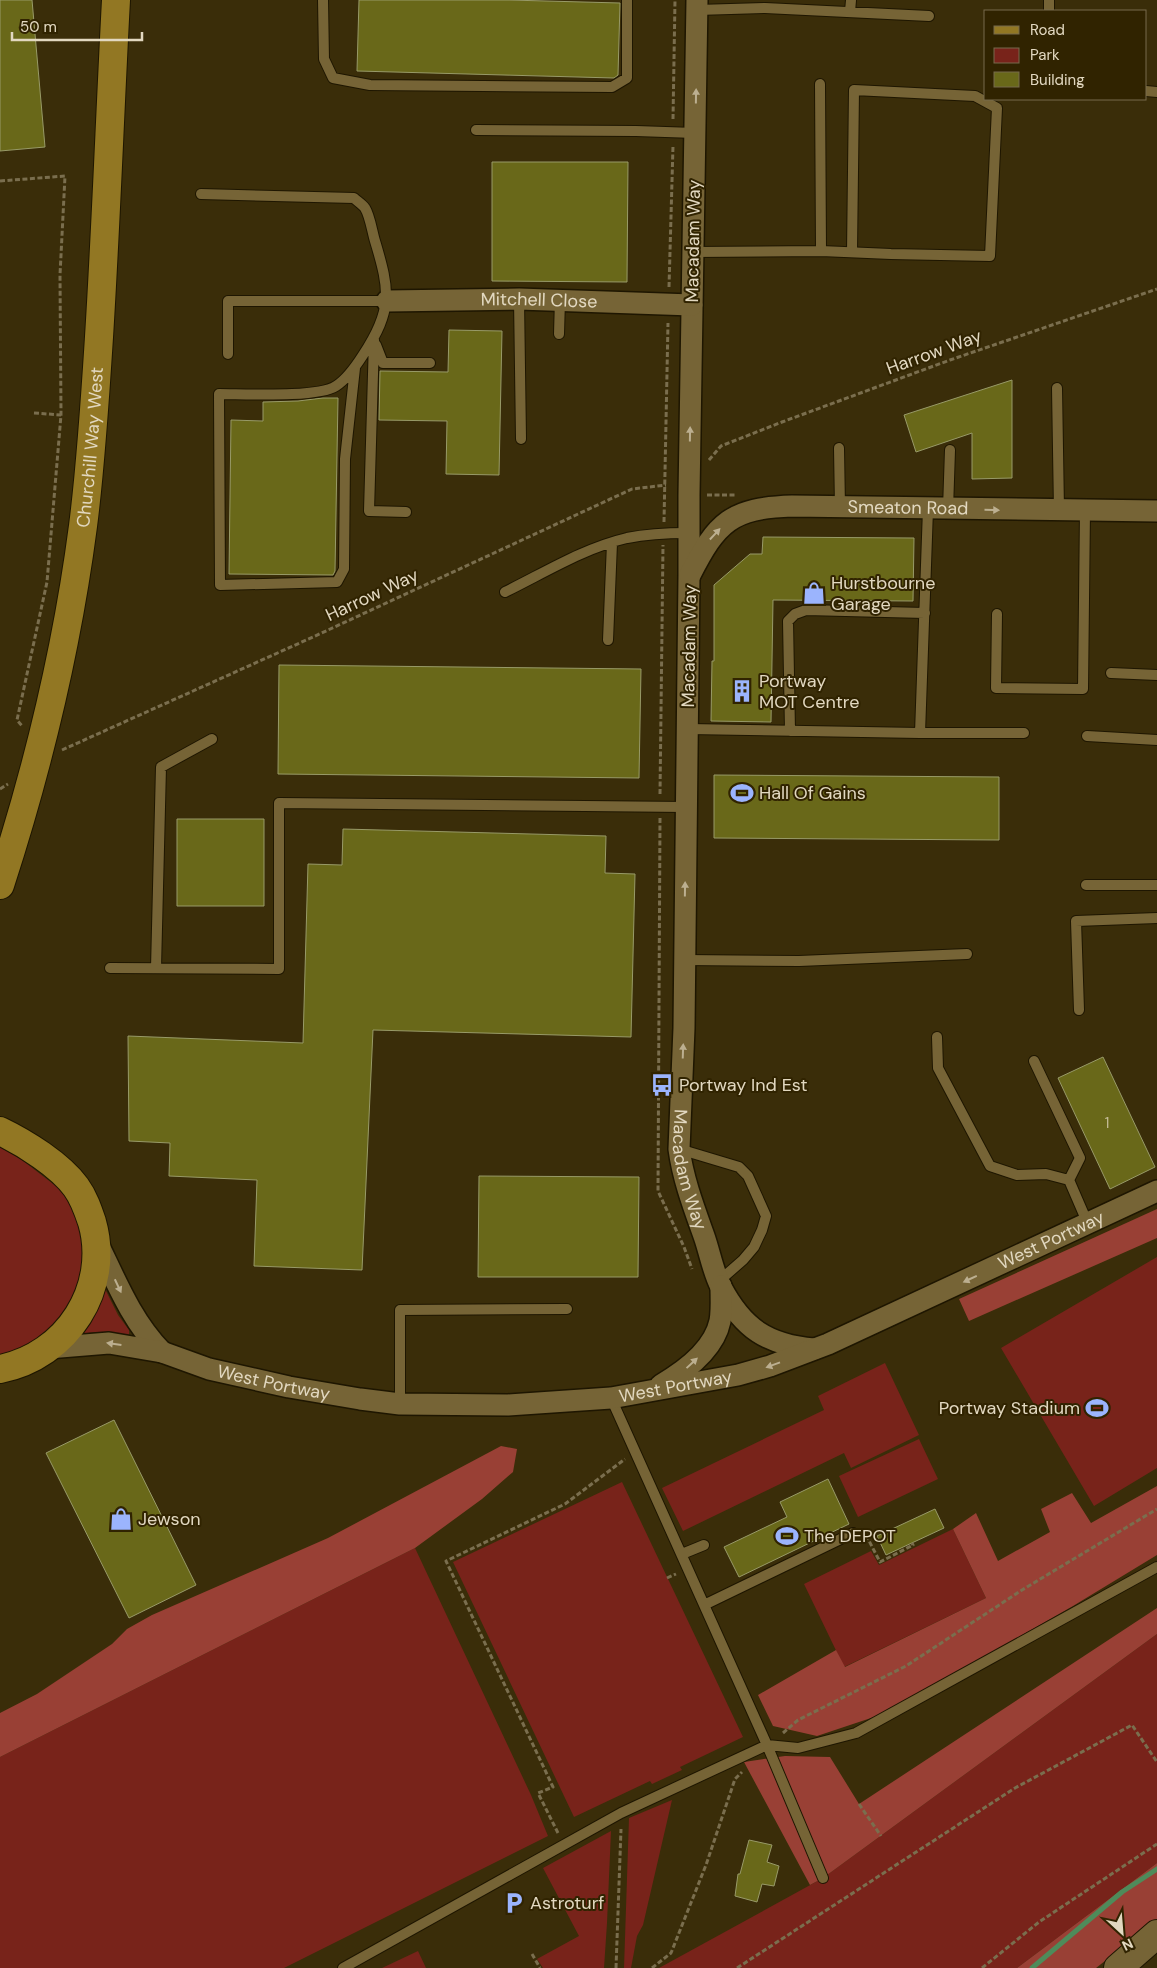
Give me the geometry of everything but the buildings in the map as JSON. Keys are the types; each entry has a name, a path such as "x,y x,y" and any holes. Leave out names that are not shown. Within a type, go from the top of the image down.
{"main road":[{"name":"Churchill Way West","path":"0,885 32,781 48,717 63,648 83,524 96,375 116,0"},
{"path":"0,1131 46,1160 76,1186 89,1213 97,1242 94,1276 84,1305 71,1327 48,1348 16,1365 0,1369"}],"street":[{"name":"Macadam Way","path":"697,5 688,533 690,575 684,1028 679,1148 692,1204 720,1283"},
{"name":"Mitchell Close","path":"387,301 560,299 692,305"},
{"name":"Smeaton Road","path":"690,575 702,552 713,536 724,525 744,513 770,507 1157,511"},
{"name":"West Portway","path":"48,1348 108,1343 162,1352 237,1377 322,1393 400,1404 508,1405 611,1398 738,1375 770,1366 828,1344 1157,1191"},
{"path":"97,1242 128,1305 149,1338 162,1352"},
{"path":"720,1283 735,1309 760,1334 783,1344 814,1349"},
{"path":"652,1391 687,1368 711,1343 720,1321 720,1283"},
{"path":"1118,1968 1157,1934"}],"lane":[{"path":"323,0 324,59 333,78 370,85 612,87 627,78 627,0"},
{"path":"850,12 851,0"},
{"path":"697,5 929,16"},
{"path":"820,84 821,251"},
{"path":"694,252 821,251 852,252 990,256 997,108 975,96 854,90 852,252"},
{"path":"476,130 695,133"},
{"path":"201,194 354,198 365,208 371,225 383,267 387,301 384,317 374,339 355,368 336,386 320,393 219,394 220,585 337,582 344,569 345,459 355,368"},
{"path":"519,299 521,439"},
{"path":"559,334 560,299"},
{"path":"228,354 228,301 387,301"},
{"path":"374,339 383,363 430,363"},
{"path":"374,339 369,511 406,512"},
{"path":"1057,388 1059,510"},
{"path":"839,448 840,508"},
{"path":"920,733 925,613 938,509 950,450"},
{"path":"997,614 996,688 1083,689 1085,510"},
{"path":"505,592 584,554 612,543 647,536 688,533"},
{"path":"608,640 612,543"},
{"path":"790,731 788,621 795,614 806,610 925,613"},
{"path":"1111,673 1157,676"},
{"path":"688,730 1024,733"},
{"path":"1087,736 1157,740"},
{"path":"156,968 161,767 212,739"},
{"path":"110,968 279,969 279,803 686,807"},
{"path":"1086,885 1157,885"},
{"path":"1079,1010 1076,920 1157,918"},
{"path":"684,960 799,960 967,954"},
{"path":"937,1037 938,1068 990,1166 1017,1175 1046,1174 1069,1180"},
{"path":"1034,1061 1080,1158 1069,1180 1088,1224"},
{"path":"679,1148 739,1167 748,1176 766,1216 754,1246 720,1283"},
{"path":"400,1404 400,1310 566,1309"},
{"path":"611,1398 767,1745 823,1878"},
{"path":"704,1605 853,1533"},
{"path":"682,1554 704,1544"},
{"path":"343,1968 621,1813 767,1745 798,1748 856,1733 1157,1567"}],"path":[{"path":"0,182 65,176 60,274 61,415 46,582 17,720 26,731"},
{"name":"Harrow Way","path":"721,446 950,360 1157,289"},
{"path":"34,413 61,415"},
{"name":"Harrow Way","path":"70,747 271,657 632,489 689,482"},
{"path":"564,1846 538,1793 553,1787 446,1561 565,1504 636,1451"},
{"path":"652,1968 671,1953 706,1865 735,1780 767,1745 798,1720 906,1666 1022,1590 1157,1509"},
{"path":"853,1533 862,1528 880,1562 913,1545 912,1543"},
{"path":"667,1578 678,1573"},
{"path":"736,1968 1015,1788 1132,1725 1157,1762"},
{"path":"859,1804 881,1836"},
{"path":"616,1968 621,1813"},
{"path":"982,1968 1039,1922 1157,1844"},
{"path":"532,1954 540,1968"}],"green space":[{"path":"0,1147 22,1160 61,1190 77,1217 84,1264 75,1299 43,1340 0,1358"},
{"name":"Portway Stadium","path":"1157,1257 1157,1468 1094,1506 1001,1348"},
{"path":"103,1285 118,1315 129,1330 129,1335 97,1332 79,1334"},
{"path":"885,1363 919,1435 851,1468 844,1453 683,1531 662,1488 824,1410 818,1396"},
{"path":"919,1439 938,1479 858,1517 839,1476"},
{"path":"622,1482 743,1737 680,1767 682,1770 652,1784 650,1781 574,1817 453,1562"},
{"path":"953,1529 986,1598 844,1667 804,1584 871,1551 879,1565"},
{"path":"415,1548 531,1795 548,1836 284,1968 0,1968 0,1757"},
{"path":"1157,1634 1157,1863 1017,1968 659,1968 823,1878"},
{"path":"672,1800 643,1925 637,1936 631,1968 624,1968 629,1818"},
{"path":"611,1831 604,1968 543,1968 537,1959 579,1936 543,1868"},
{"path":"418,1951 426,1968 382,1968"}],"shaded area":[{"path":"1157,1209 1157,1238 969,1321 959,1299"},
{"path":"501,1446 517,1449 513,1472 482,1499 415,1548 0,1757 0,1713 37,1694 112,1644 127,1629 152,1615 328,1538"},
{"path":"1157,1486 1157,1555 1073,1606 886,1713 817,1736 773,1726 758,1695 836,1650 845,1667 986,1598 953,1529 976,1513 998,1561 1050,1532 1041,1509 1072,1493 1091,1523"},
{"path":"1157,1608 1157,1634 823,1878 810,1885 744,1762 785,1756 830,1757 859,1804"},
{"path":"1157,1863 1157,1920 1096,1968 1017,1968"}],"waterway":[{"path":"1032,1968 1122,1892 1157,1869"}],"place":[{"name":"Hurstbourne Garage","path":"814,593"},
{"name":"Portway MOT Centre","path":"742,691"},
{"name":"Hall Of Gains","path":"742,793"},
{"name":"Portway Ind Est","path":"662,1085"},
{"name":"Portway Stadium","path":"1097,1408"},
{"name":"Jewson","path":"121,1519"},
{"name":"The DEPOT","path":"787,1536"},
{"name":"Astroturf","path":"514,1903"}]}
